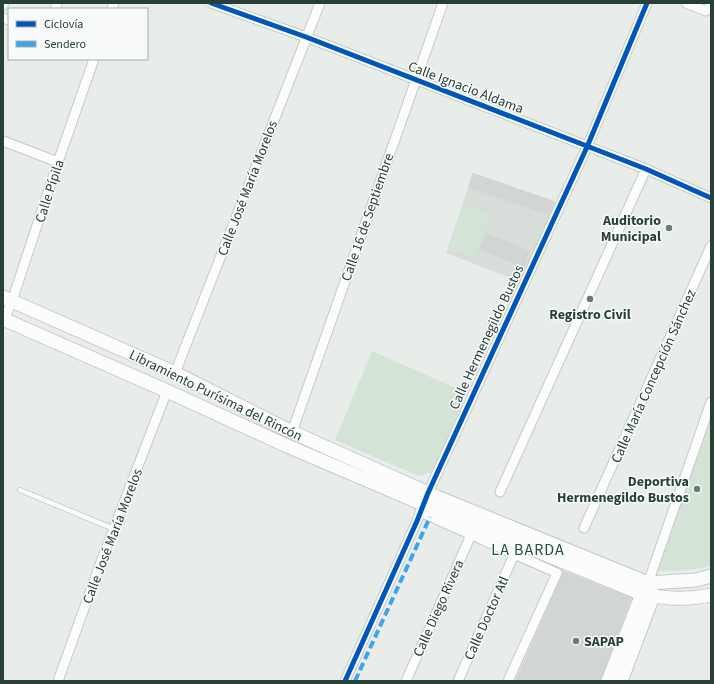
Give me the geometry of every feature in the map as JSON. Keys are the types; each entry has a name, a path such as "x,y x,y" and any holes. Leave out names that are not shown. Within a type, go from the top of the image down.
{"main road":[{"name":"Libramiento Purísima del Rincón","path":"8,299 175,373 292,432 424,503"},
{"name":"Libramiento Purísima del Rincón","path":"3,321 167,391 285,445 424,503"},
{"path":"424,503 648,591 662,598 692,599 711,595"},
{"path":"648,591 711,576"},
{"path":"608,681 648,591"},
{"path":"622,681 648,591"}],"street":[{"name":"Calle Ignacio Aldama","path":"211,3 306,37 646,169 711,198"},
{"name":"Calle José María Morelos","path":"175,373 320,3"},
{"name":"Calle 16 de Septiembre","path":"292,432 443,3"},
{"name":"Calle Hermenegildo Bustos","path":"345,681 424,503 587,147 647,3"},
{"path":"686,3 706,11 711,4"},
{"name":"Calle Pípila","path":"3,321 8,299 94,60"},
{"path":"3,141 58,162"},
{"path":"500,492 646,169"},
{"name":"Calle María Concepción Sánchez","path":"584,528 711,246"},
{"name":"Calle José María Morelos","path":"58,681 99,567 167,391"},
{"path":"648,591 711,402"},
{"path":"424,503 471,535 556,573 508,681"},
{"name":"Calle Diego Rivera","path":"406,681 471,535"},
{"name":"Calle Doctor Atl","path":"458,681 514,555"}],"lane":[{"path":"20,490 114,528"}],"shaded area":[{"path":"473,173 558,203 522,282 446,253"}],"green space":[{"path":"464,204 490,214 475,258 449,247"},
{"path":"372,351 467,393 433,472 419,476 335,440"},
{"name":"Deportiva Hermenegildo Bustos","path":"711,414 711,565 690,570 654,571"}],"building":[{"path":"473,173 554,201 549,215 468,187"},
{"path":"486,233 530,251 523,268 480,249"},
{"name":"SAPAP","path":"562,570 632,598 600,681 515,681 562,575"}],"marked path":[{"path":"355,681 430,517"}],"cycle path":[{"path":"211,3 306,37 646,169 711,198"},
{"path":"345,681 417,521 428,493 587,147 647,3"}],"place":[{"name":"Auditorio Municipal","path":"669,228"},
{"name":"Registro Civil","path":"590,299"},
{"name":"Deportiva Hermenegildo Bustos","path":"697,489"},
{"name":"SAPAP","path":"576,641"}],"district":[{"name":"LA BARDA","path":"528,549"}]}
